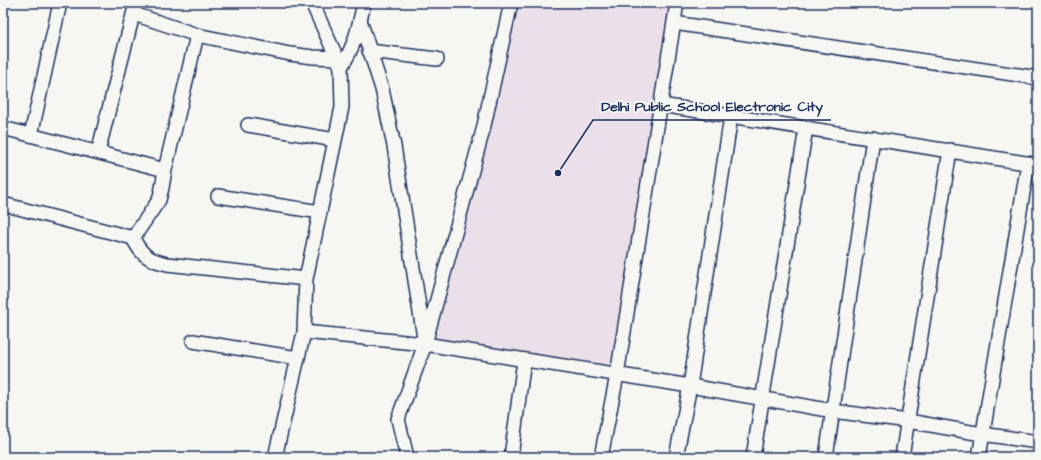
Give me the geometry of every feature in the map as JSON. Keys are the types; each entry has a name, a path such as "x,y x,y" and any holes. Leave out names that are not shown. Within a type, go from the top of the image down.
{"street":[{"path":"31,135 60,3"},
{"path":"275,457 304,332 306,279 342,106 340,62 312,3"},
{"path":"98,152 135,8 197,35 290,54 340,62 349,56 355,40 364,3"},
{"path":"406,457 398,419 425,344 483,130 511,3"},
{"path":"601,457 617,375 677,3"},
{"path":"360,20 382,90 394,146 425,344"},
{"path":"674,23 1038,78"},
{"path":"133,238 159,200 197,35"},
{"path":"370,51 438,59"},
{"path":"661,105 1033,164 982,434 979,457"},
{"path":"676,457 690,386 731,116"},
{"path":"248,125 335,140"},
{"path":"3,128 165,170"},
{"path":"753,457 806,128"},
{"path":"826,457 873,138"},
{"path":"902,457 950,150"},
{"path":"218,196 320,212"},
{"path":"3,204 133,238"},
{"path":"133,238 138,250 147,257 167,264 306,279"},
{"path":"304,332 425,344 690,386 833,411 908,421 1038,442"},
{"path":"193,340 298,358"},
{"path":"510,457 524,360"}],"shaded area":[{"path":"507,3 677,3 617,375 425,344"}],"place":[{"name":"Delhi Public School Electronic City","path":"558,173"}]}
